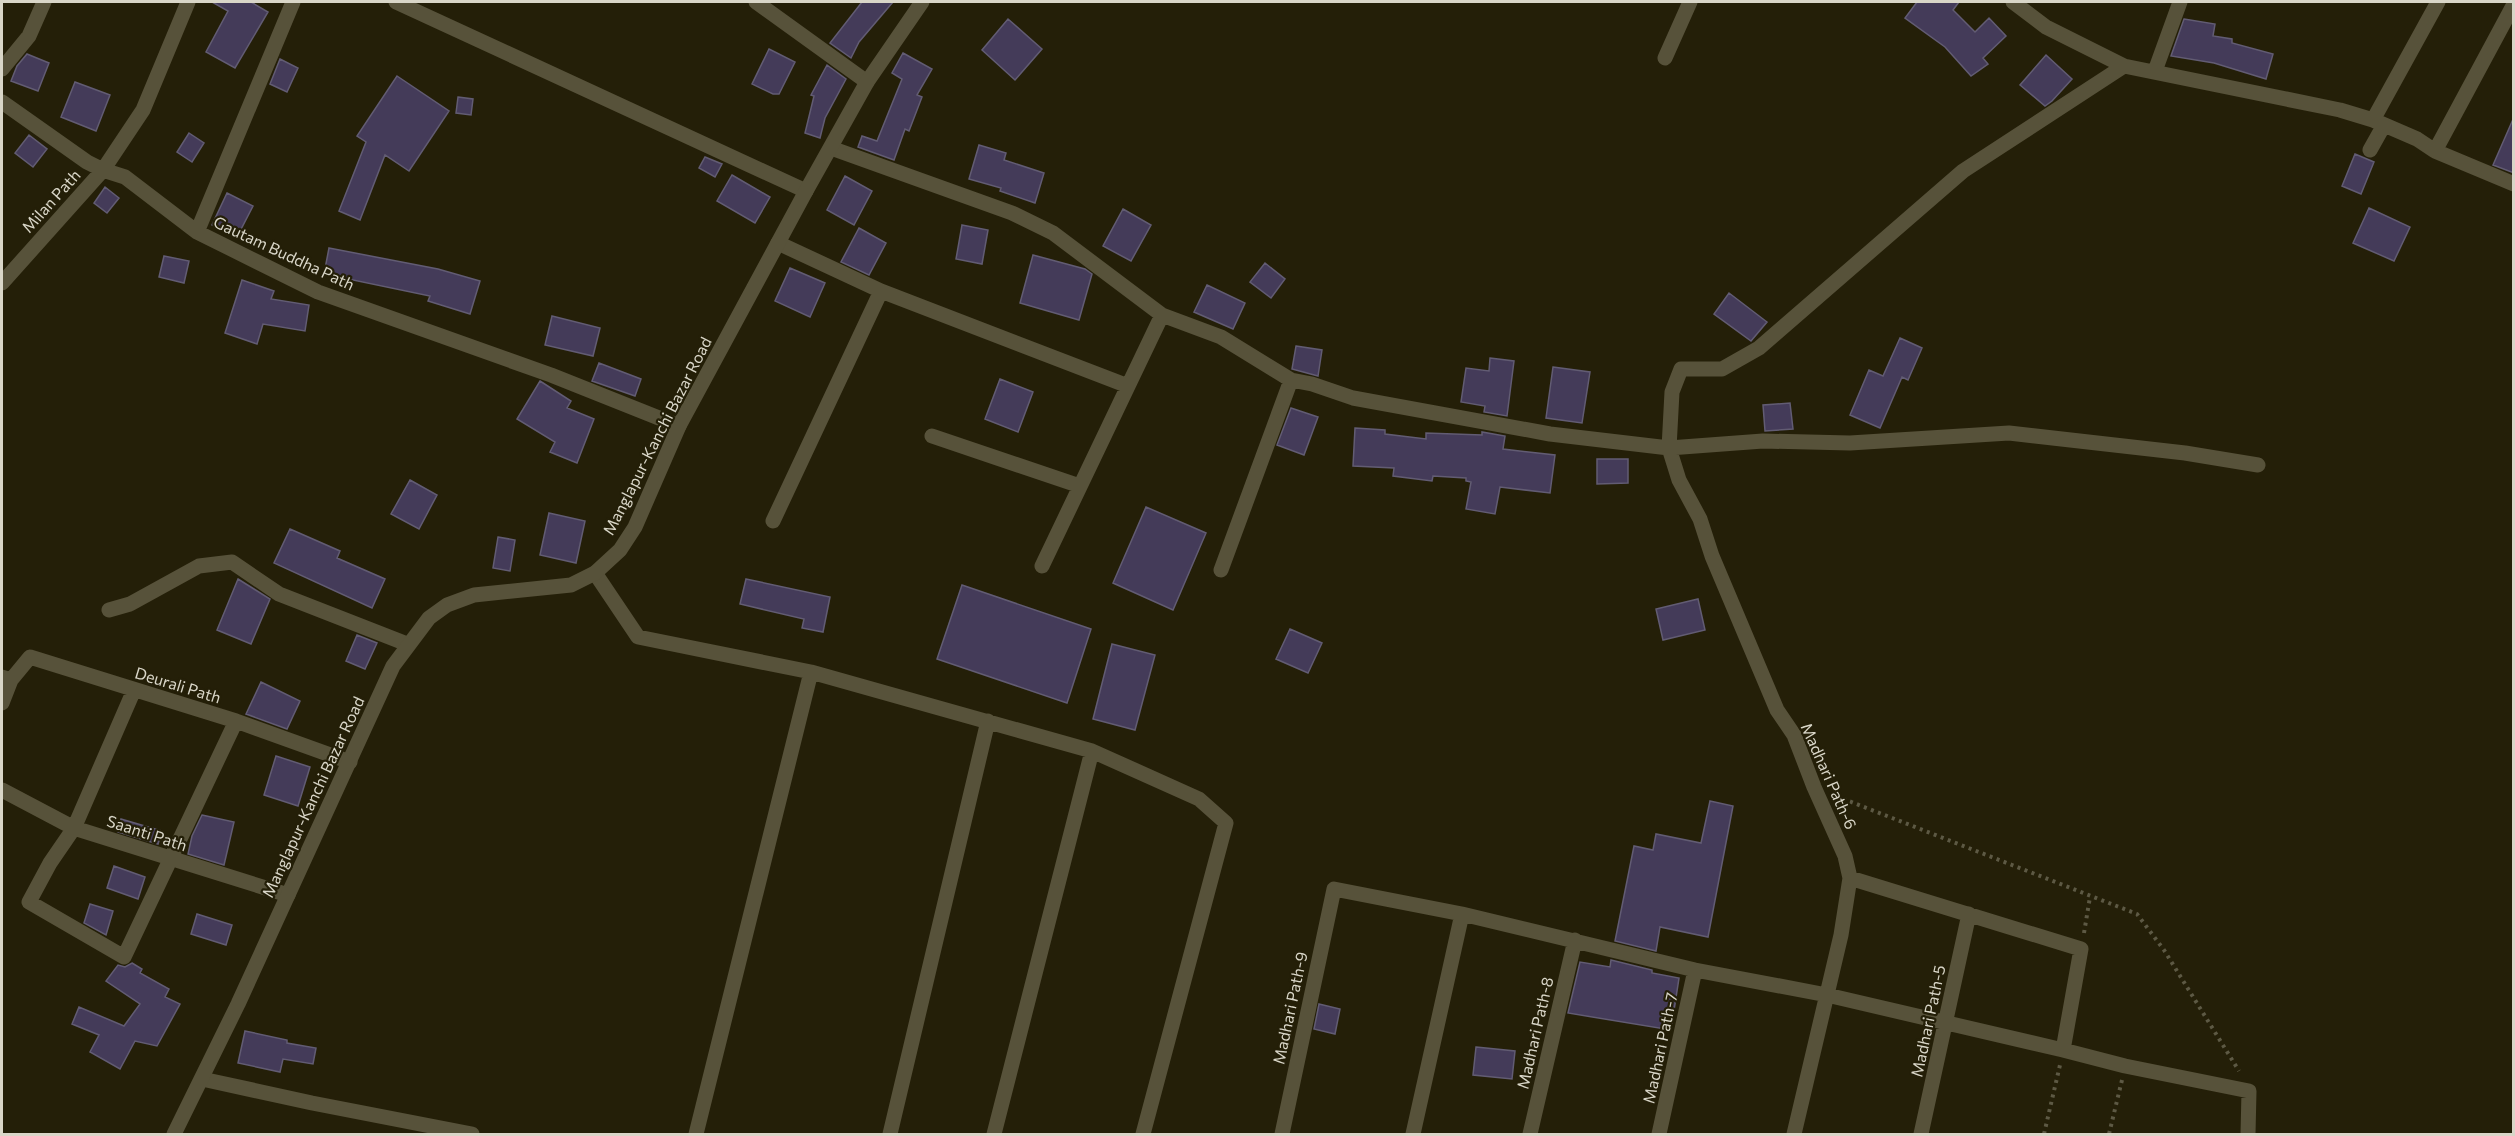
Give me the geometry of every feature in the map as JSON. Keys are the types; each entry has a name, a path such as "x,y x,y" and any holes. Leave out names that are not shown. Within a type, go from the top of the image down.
{"street":[{"path":"2,69 29,36 44,2"},
{"name":"Milan Path","path":"2,283 103,170 143,110 188,2"},
{"path":"196,232 293,2"},
{"path":"396,2 806,191"},
{"path":"756,2 867,82"},
{"name":"Manglapur-Kanchi Bazar Road","path":"174,1134 202,1079 393,666 407,644 429,618 447,605 474,595 571,585 595,573 620,550 635,527 679,426 806,191 867,82 922,2"},
{"path":"1665,58 1690,2"},
{"path":"2013,2 2046,27 2124,66 2340,110 2378,122 2417,139 2435,151 2514,184"},
{"path":"2155,71 2180,2"},
{"path":"2370,150 2378,122 2438,2"},
{"path":"2435,151 2514,4"},
{"path":"1669,448 1672,392 1682,369 1722,369 1759,348 1856,261 1963,171 2124,66"},
{"name":"Gautam Buddha Path","path":"2,102 103,170 125,177 196,232 318,292 551,375 679,426"},
{"path":"831,148 1012,213 1053,233 1162,315 1221,337 1291,380 1312,384 1353,398 1550,434 1669,448 1763,441 1850,443 2009,433 2185,453 2258,465"},
{"path":"778,243 881,291 1128,386"},
{"path":"772,521 881,291"},
{"path":"1042,566 1162,315"},
{"path":"1221,570 1291,380"},
{"path":"932,436 1080,486"},
{"name":"Madhari Path-6","path":"1669,448 1679,480 1700,519 1712,556 1777,710 1794,735 1845,856 1850,878 1841,934 1794,1134"},
{"path":"110,610 130,604 199,566 232,562 279,594 407,644"},
{"path":"595,573 638,637 811,672 1092,750 1199,799 1226,823 1143,1134"},
{"name":"Deurali Path","path":"6,679 30,657 236,721 350,762"},
{"path":"696,1134 811,672"},
{"path":"2,703 6,679"},
{"path":"134,690 74,828 50,863 30,902 124,957 236,721"},
{"path":"890,1134 988,721"},
{"path":"994,1134 1092,750"},
{"name":"Saanti Path","path":"2,790 74,828 288,895"},
{"path":"1850,878 2081,949 2063,1050"},
{"name":"Madhari Path-9","path":"1282,1134 1334,889 1462,914"},
{"path":"1413,1134 1462,914 1695,970 1827,995 2125,1066 2249,1091 2248,1134"},
{"name":"Madhari Path-5","path":"1921,1134 1969,914"},
{"name":"Madhari Path-8","path":"1530,1134 1575,940"},
{"name":"Madhari Path-7","path":"1659,1134 1695,970"},
{"path":"202,1079 469,1134"}],"path":[{"path":"1814,787 2137,914 2164,950 2249,1091"},
{"path":"2081,949 2090,897"},
{"path":"2044,1134 2063,1050"},
{"path":"2109,1134 2125,1066"}],"building":[{"path":"212,2 251,2 268,12 235,68 206,52 228,11"},
{"path":"862,2 893,2 859,42 851,58 830,43"},
{"path":"1917,2 1959,2 1953,10 1975,32 1989,18 2006,36 1983,58 1988,64 1971,76 1945,47 1905,18"},
{"path":"1008,19 1042,49 1015,80 982,50"},
{"path":"2184,19 2215,24 2213,36 2232,39 2232,43 2273,54 2266,79 2214,63 2171,56"},
{"path":"769,49 795,62 779,94 773,94 752,84"},
{"path":"903,53 932,69 917,95 922,97 909,131 905,129 894,160 858,147 862,136 877,141 902,79 892,73"},
{"path":"27,54 49,63 38,91 11,81 17,66"},
{"path":"2046,55 2072,79 2045,106 2020,85"},
{"path":"280,59 298,68 287,92 270,84"},
{"path":"827,65 846,79 825,118 820,138 805,133 814,96 811,95"},
{"path":"397,76 449,111 409,171 385,155 360,220 339,211 366,142 357,136"},
{"path":"75,82 110,95 96,131 61,117"},
{"path":"458,97 473,99 471,115 456,113"},
{"path":"2514,117 2514,173 2493,165"},
{"path":"189,133 204,143 192,162 177,152"},
{"path":"29,135 47,149 33,167 15,153"},
{"path":"979,145 1006,153 1004,160 1044,173 1035,203 1000,191 1001,188 969,179"},
{"path":"2355,154 2374,162 2361,194 2342,186"},
{"path":"705,157 722,164 715,177 699,168"},
{"path":"732,175 770,197 755,223 717,201"},
{"path":"845,176 872,191 854,225 827,210"},
{"path":"105,187 119,198 107,213 94,203"},
{"path":"227,193 253,206 237,237 212,225"},
{"path":"2369,208 2410,227 2394,261 2353,243"},
{"path":"1123,209 1151,225 1131,261 1103,246"},
{"path":"962,225 988,230 982,264 956,259"},
{"path":"859,228 886,243 869,275 841,262"},
{"path":"329,248 438,269 480,281 470,314 428,301 430,296 324,274"},
{"path":"1033,255 1085,269 1092,274 1079,320 1020,303"},
{"path":"164,256 189,261 184,283 159,277"},
{"path":"1265,263 1285,279 1271,298 1250,282"},
{"path":"790,268 825,283 810,317 775,301"},
{"path":"242,280 274,291 271,299 309,305 305,331 263,324 257,344 225,333"},
{"path":"1207,285 1245,303 1233,329 1194,312"},
{"path":"1729,293 1767,322 1751,341 1714,314"},
{"path":"552,316 600,328 593,356 545,345"},
{"path":"1900,338 1922,348 1908,380 1902,377 1880,428 1850,415 1869,370 1883,376"},
{"path":"1296,346 1322,350 1318,376 1292,369"},
{"path":"1490,358 1514,361 1507,416 1484,412 1485,406 1461,402 1466,368 1489,371"},
{"path":"599,363 641,379 635,396 592,381"},
{"path":"1553,367 1590,372 1582,423 1546,418"},
{"path":"1000,379 1033,392 1018,432 985,419"},
{"path":"540,381 571,401 567,408 594,419 577,463 550,452 555,442 517,419"},
{"path":"1790,403 1793,429 1765,431 1763,405"},
{"path":"1291,408 1318,417 1304,455 1277,445"},
{"path":"1355,428 1385,430 1385,434 1426,439 1426,433 1482,435 1482,432 1505,436 1503,449 1555,455 1550,493 1500,487 1495,514 1466,509 1471,482 1466,481 1466,478 1433,476 1432,481 1393,476 1394,468 1353,466"},
{"path":"1597,459 1628,459 1628,483 1597,484"},
{"path":"410,480 437,495 419,529 391,514"},
{"path":"1146,507 1206,533 1173,610 1113,583"},
{"path":"549,513 585,521 576,563 540,555"},
{"path":"290,529 340,551 337,558 385,579 372,608 274,563"},
{"path":"498,537 515,540 510,571 493,568"},
{"path":"238,579 270,599 251,644 217,630"},
{"path":"746,579 830,597 823,632 802,628 804,619 740,604"},
{"path":"962,585 1091,629 1067,703 937,659"},
{"path":"1698,599 1705,630 1663,640 1656,609"},
{"path":"1290,629 1322,643 1308,673 1276,659"},
{"path":"357,635 377,643 365,669 346,661"},
{"path":"1112,644 1155,655 1135,730 1093,719"},
{"path":"261,682 300,701 287,729 246,714"},
{"path":"276,756 310,767 298,806 264,795"},
{"path":"1710,801 1733,806 1708,937 1660,927 1656,951 1615,941 1634,846 1653,850 1656,834 1701,843"},
{"path":"202,815 234,822 224,865 188,854 192,836"},
{"path":"121,819 162,831 158,844 118,832"},
{"path":"114,866 145,877 138,899 107,888"},
{"path":"90,904 113,911 106,935 84,923"},
{"path":"197,914 232,925 226,945 191,934"},
{"path":"1611,960 1652,970 1652,973 1679,978 1671,1030 1568,1013 1580,962 1610,967"},
{"path":"132,963 142,969 140,973 169,989 165,997 180,1004 157,1046 135,1041 120,1069 90,1052 99,1035 72,1024 79,1007 124,1026 140,1004 106,981 118,965 125,967"},
{"path":"1319,1004 1340,1009 1335,1034 1314,1029"},
{"path":"245,1031 287,1040 287,1043 316,1048 313,1064 283,1059 280,1072 238,1063"},
{"path":"1476,1047 1515,1051 1512,1079 1473,1075"}]}
